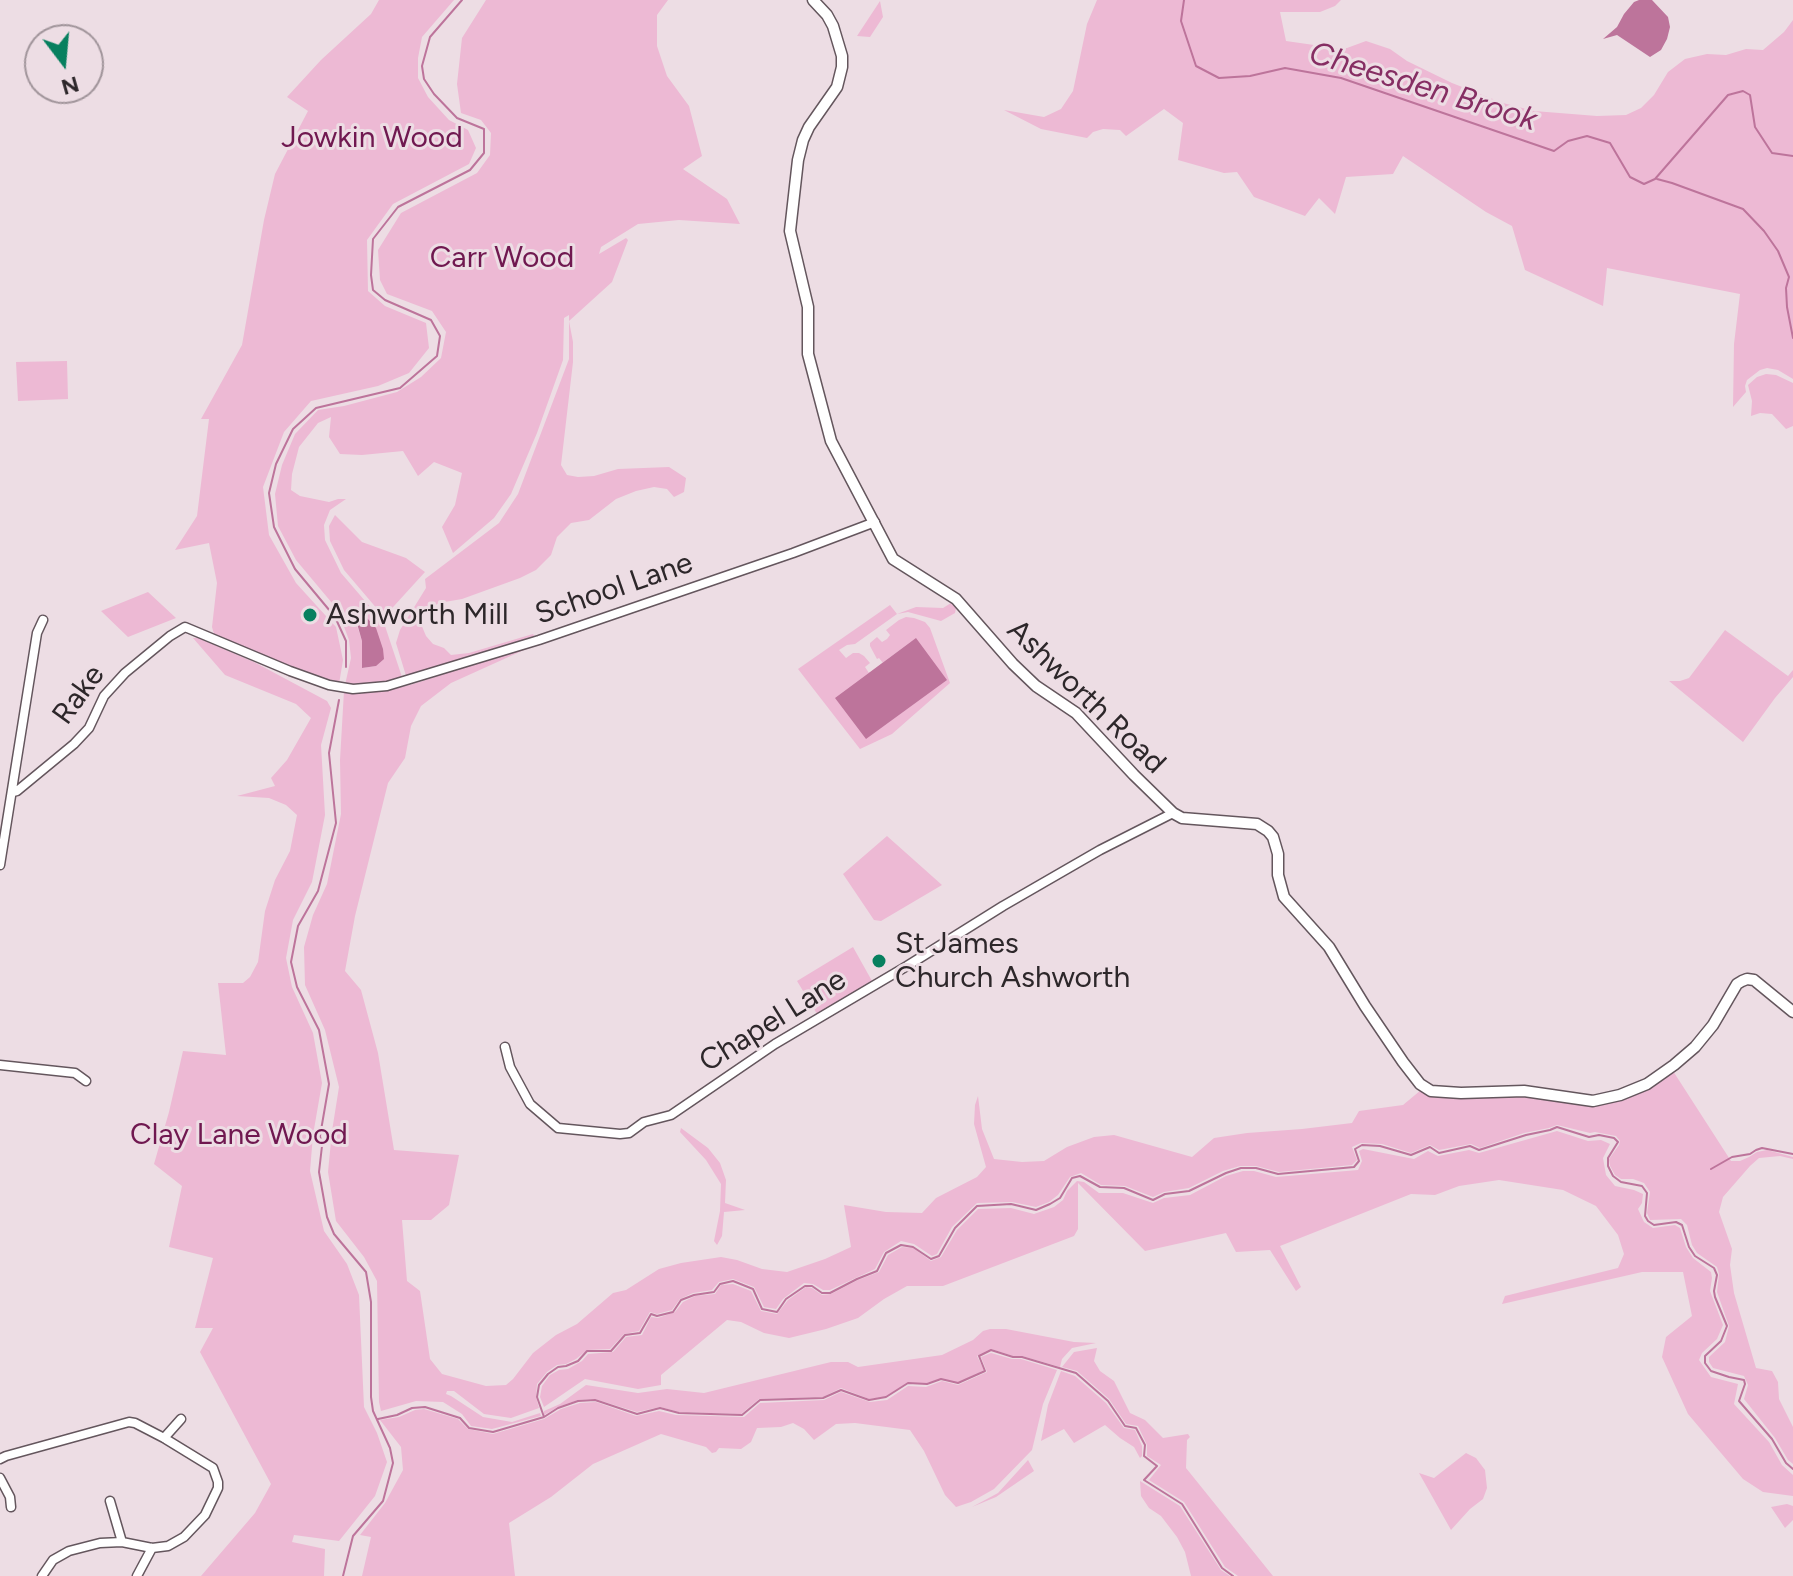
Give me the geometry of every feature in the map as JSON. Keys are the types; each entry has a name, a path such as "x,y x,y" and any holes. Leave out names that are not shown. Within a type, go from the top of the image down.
{"street":[{"name":"Ashworth Road","path":"813,0 833,26 843,63 837,87 803,140 790,231 807,298 808,354 831,441 893,559 956,599 1013,664 1036,686 1076,713 1173,813 1182,818 1257,824 1268,831 1278,854 1278,875 1284,897 1329,947 1403,1062 1420,1084 1431,1091 1524,1091 1593,1101 1647,1084 1674,1065 1695,1047 1713,1025 1737,984 1742,981 1754,980 1793,1012"},
{"name":"School Lane","path":"185,627 329,685 353,689 387,686 539,640 806,549 875,522"},
{"path":"0,865 37,633 43,620"},
{"name":"Rake","path":"13,792 74,744 89,728 104,696 125,673 185,627"},
{"name":"Chapel Lane","path":"505,1047 510,1067 530,1104 558,1128 629,1133 644,1122 671,1115 775,1044 1003,906 1100,850 1173,813"},
{"path":"0,1065 75,1073 86,1081"},
{"path":"164,1438 181,1419"},
{"path":"0,1459 129,1422 164,1438 213,1468 218,1488 205,1515 184,1537 168,1546 152,1548 122,1542 100,1543 69,1551 53,1560 42,1576"},
{"path":"0,1478 10,1497 11,1507"},
{"path":"110,1501 122,1542"},
{"path":"137,1576 152,1548"}],"green space":[{"name":"Jowkin Wood","path":"379,0 454,0 422,37 418,78 428,97 449,120 468,130 476,148 469,164 393,204 367,240 368,291 385,306 426,323 429,348 409,373 378,386 311,401 284,432 263,487 269,535 296,583 336,627 343,660 339,684 214,634 212,627 217,583 209,543 175,550 197,516 209,419 201,419 242,345 275,174 308,111 287,97 321,60 371,14"},
{"name":"Carr Wood","path":"486,0 668,0 657,15 657,46 667,76 689,106 702,156 683,169 727,199 740,224 679,220 638,224 601,247 599,254 626,238 628,240 612,282 569,321 569,315 564,318 563,360 511,494 494,518 453,553 442,527 455,505 462,473 434,462 418,476 403,451 340,454 329,437 331,417 318,423 299,447 291,490 300,496 329,502 346,499 330,510 324,525 325,540 341,573 384,623 403,680 366,686 345,685 351,658 349,640 337,609 296,560 278,526 275,494 282,465 295,434 318,410 397,392 421,377 441,358 446,332 432,311 387,294 380,280 378,250 401,213 477,173 490,155 491,133 481,120 461,113 457,84 462,38","holes":["354,616 376,666 362,668 362,641"]},
{"path":"1097,0 1341,0 1320,12 1280,12 1286,41 1347,48 1366,41 1390,49 1452,83 1503,103 1534,111 1597,116 1626,115 1641,108 1654,95 1668,72 1685,59 1707,54 1726,55 1746,49 1763,50 1793,20 1793,379 1778,370 1760,370 1747,380 1746,392 1733,407 1734,344 1740,294 1607,268 1603,306 1525,270 1512,226 1403,156 1393,174 1346,177 1335,214 1319,198 1305,216 1254,197 1237,172 1224,173 1178,160 1183,123 1164,109 1126,136 1120,130 1103,129 1087,138 1041,129 1004,110 1044,117 1061,109 1073,91 1087,24"},
{"path":"880,1 883,17 870,37 857,36"},
{"path":"569,321 573,362 561,465 567,475 594,476 618,469 669,467 686,478 684,492 674,497 667,489 654,487 616,499 589,520 571,523 557,537 551,555 536,570 462,599 439,603 424,612 421,624 426,636 451,655 469,653 533,634 535,637 407,679 396,643 400,630 426,588 425,579 499,523 518,494 569,359"},
{"path":"67,361 68,399 18,401 16,362"},
{"path":"1766,374 1793,383 1793,426 1786,429 1772,414 1751,416 1752,401 1748,385"},
{"path":"335,515 362,542 406,558 425,572 384,617 344,570 330,541 329,526"},
{"path":"148,592 176,618 128,637 101,611"},
{"path":"951,603 956,608 955,613 941,621 908,612 897,614 916,607 943,608"},
{"path":"890,605 897,614 855,644 839,650 846,658 853,653 864,656 870,663 865,667 869,673 883,663 877,659 870,643 877,637 882,642 887,639 890,635 886,630 906,617 925,622 930,628 950,683 892,734 860,749 798,669"},
{"path":"1725,630 1788,676 1793,670 1793,677 1743,742 1669,681 1689,678"},
{"name":"Clay Lane Wood","path":"193,638 254,662 327,701 331,708 321,745 325,815 312,882 293,920 286,958 292,987 313,1033 322,1083 310,1171 324,1231 347,1264 359,1295 364,1407 387,1462 375,1496 339,1541 294,1535 292,1542 325,1549 324,1576 201,1576 255,1513 271,1484 200,1352 213,1328 195,1328 213,1258 169,1247 182,1186 154,1164 183,1051 226,1055 218,983 243,983 250,977 258,962 265,911 275,880 290,851 297,815 286,805 269,798 237,796 275,786 271,778 287,760 311,718 296,704 225,675"},
{"path":"535,645 451,683 421,706 411,726 405,758 388,783 355,916 345,971 361,990 378,1053 394,1150 459,1155 449,1205 431,1220 402,1220 407,1281 420,1291 430,1359 442,1374 486,1386 506,1385 533,1353 556,1335 577,1324 613,1293 626,1290 659,1269 721,1257 762,1269 787,1272 825,1259 851,1247 844,1205 886,1212 922,1213 936,1198 977,1177 986,1167 974,1124 978,1096 982,1129 994,1159 1044,1161 1067,1147 1094,1137 1114,1135 1192,1157 1214,1138 1352,1123 1359,1111 1403,1105 1421,1090 1430,1095 1521,1093 1587,1103 1673,1071 1731,1161 1740,1161 1767,1150 1793,1157 1759,1158 1723,1197 1719,1212 1732,1249 1730,1265 1734,1293 1756,1368 1772,1371 1778,1382 1779,1399 1793,1427 1793,1464 1744,1399 1748,1385 1744,1376 1713,1368 1709,1362 1709,1357 1725,1342 1729,1326 1717,1292 1717,1267 1697,1253 1687,1225 1681,1219 1650,1220 1647,1213 1650,1192 1644,1183 1615,1175 1609,1159 1619,1145 1616,1136 1557,1125 1480,1148 1471,1144 1439,1150 1430,1145 1411,1153 1382,1144 1361,1143 1352,1147 1357,1160 1352,1165 1279,1172 1256,1166 1240,1166 1189,1188 1153,1197 1125,1186 1101,1185 1081,1173 1070,1177 1049,1202 1036,1207 1012,1202 977,1203 952,1227 937,1254 932,1256 914,1244 901,1241 884,1252 875,1269 830,1290 804,1283 783,1299 776,1309 764,1307 754,1287 733,1279 719,1282 712,1290 693,1293 680,1299 672,1310 657,1314 650,1312 639,1331 624,1334 610,1349 587,1350 566,1364 557,1365 537,1384 539,1408 511,1418 484,1414 454,1391 447,1391 446,1394 483,1417 512,1422 540,1413 541,1416 492,1429 471,1426 462,1414 443,1402 416,1401 381,1411 377,1281 364,1257 336,1221 328,1172 339,1087 325,1030 305,985 304,947 313,915 327,884 341,814 344,691 381,691 410,685"},
{"path":"887,836 942,885 881,921 874,920 843,874"},
{"path":"853,947 872,981 817,1014 797,981"},
{"path":"681,1128 708,1148 720,1163 726,1180 725,1203 745,1210 724,1212 722,1236 717,1245 714,1241 721,1184 706,1160 680,1132"},
{"path":"1557,1131 1610,1144 1603,1158 1606,1175 1615,1186 1643,1194 1638,1209 1644,1222 1653,1228 1675,1225 1680,1228 1693,1258 1711,1272 1710,1291 1723,1325 1717,1339 1699,1360 1711,1377 1738,1384 1734,1404 1769,1442 1782,1465 1793,1475 1793,1496 1763,1492 1743,1479 1688,1414 1662,1357 1666,1337 1692,1316 1683,1272 1642,1272 1502,1304 1505,1296 1618,1268 1624,1254 1618,1235 1596,1206 1563,1190 1499,1180 1459,1186 1435,1195 1411,1194 1280,1246 1301,1287 1296,1291 1270,1250 1236,1252 1226,1233 1145,1251 1078,1183 1078,1229 1074,1236 943,1286 907,1286 858,1318 789,1338 727,1320 661,1375 661,1385 638,1389 585,1379 544,1407 540,1397 542,1386 550,1375 568,1369 588,1354 613,1352 626,1337 642,1335 651,1317 658,1318 675,1312 683,1302 695,1296 715,1294 721,1285 733,1284 751,1291 761,1311 777,1314 788,1300 806,1287 822,1295 831,1294 879,1272 888,1255 902,1247 913,1248 931,1261 941,1257 957,1230 978,1209 1011,1208 1034,1214 1054,1207 1077,1181 1084,1182 1099,1193 1123,1193 1153,1203 1164,1198 1190,1195 1226,1176 1243,1171 1276,1177 1358,1170 1362,1161 1359,1151 1363,1149 1414,1159 1428,1151 1438,1156 1469,1150 1479,1153"},
{"path":"990,1329 1096,1343 1072,1348 1062,1359 1060,1367 991,1349 977,1356 984,1370 958,1383 941,1379 907,1383 885,1397 869,1399 841,1388 823,1397 759,1399 741,1414 679,1412 660,1407 637,1412 595,1399 578,1400 544,1415 544,1411 560,1404 586,1385 638,1393 667,1389 704,1393 831,1362 848,1362 858,1367 942,1355"},
{"path":"1097,1348 1094,1361 1100,1371 1114,1381 1130,1413 1145,1420 1163,1438 1188,1434 1186,1468 1273,1576 1238,1576 1225,1567 1184,1502 1149,1480 1161,1465 1147,1456 1147,1445 1138,1426 1126,1424 1109,1399 1077,1371 1062,1367 1074,1352"},
{"path":"991,1353 1057,1370 1043,1404 1032,1450 994,1489 971,1502 956,1507 945,1495 910,1430 855,1423 836,1424 814,1440 793,1423 757,1428 751,1442 741,1449 719,1448 712,1453 706,1447 661,1434 593,1464 551,1497 509,1523 515,1576 362,1576 371,1537 360,1535 385,1503 403,1470 401,1447 380,1420 424,1409 458,1419 468,1429 493,1434 544,1419 580,1403 596,1402 636,1416 659,1411 676,1415 744,1417 760,1403 824,1400 841,1392 870,1402 887,1400 908,1386 926,1387 942,1381 958,1385 987,1372 981,1357"},
{"path":"1061,1371 1075,1376 1106,1403 1124,1428 1135,1430 1142,1446 1140,1458 1134,1447 1105,1425 1074,1443 1064,1429 1041,1441 1048,1405"},
{"path":"1466,1453 1476,1458 1485,1470 1487,1488 1483,1499 1451,1530 1419,1473 1434,1478"},
{"path":"1028,1460 1034,1471 996,1497 972,1507 998,1493"},
{"path":"1140,1481 1180,1506 1221,1570 1230,1576 1191,1576 1185,1552 1177,1537 1141,1496"},
{"path":"1793,1506 1793,1520 1785,1528 1771,1507"}],"shaded area":[{"path":"1639,0 1652,0 1668,17 1670,27 1661,50 1650,57 1617,35 1603,39"},
{"path":"358,608 376,628 383,649 384,659 376,666 362,668 362,641 354,613"},
{"path":"916,638 947,680 866,739 835,698"}],"waterway":[{"path":"346,667 346,641 335,617 295,569 274,527 269,493 276,464 293,429 316,408 400,388 437,356 440,336 431,320 385,300 373,290 373,239 398,207 470,170 484,153 484,129 457,118 434,94 424,79 422,66 430,37 462,0"},
{"name":"Cheesden Brook","path":"1184,0 1181,21 1196,66 1219,78 1250,76 1285,68 1341,78 1554,151 1568,141 1587,136 1610,143 1630,177 1644,184 1655,179 1728,95 1743,91 1750,95 1755,127 1772,153 1793,156"},
{"path":"1657,179 1743,209 1764,231 1778,251 1789,277 1787,307 1793,338"},
{"path":"339,700 329,753 336,823 318,891 298,926 291,962 297,987 319,1030 329,1084 320,1136 319,1172 327,1217 334,1234 366,1272 371,1302 371,1397 373,1411 390,1448 393,1463 383,1501 353,1536 343,1576"},
{"path":"544,1417 537,1397 539,1385 548,1374 558,1367 578,1361 587,1351 611,1351 625,1335 640,1333 651,1314 657,1316 673,1312 681,1300 714,1292 720,1284 733,1281 753,1289 762,1309 777,1312 786,1299 805,1286 830,1293 877,1271 886,1253 901,1245 913,1247 931,1259 939,1256 955,1228 977,1206 1011,1204 1036,1210 1060,1198 1072,1178 1080,1176 1100,1187 1124,1188 1153,1200 1165,1194 1189,1191 1241,1168 1256,1168 1278,1174 1354,1167 1359,1161 1355,1149 1362,1145 1380,1146 1411,1155 1430,1147 1439,1153 1470,1146 1479,1150 1557,1127 1589,1137 1614,1138 1618,1142 1608,1158 1613,1176 1621,1182 1642,1186 1647,1193 1645,1216 1648,1221 1654,1225 1676,1222 1682,1225 1695,1256 1714,1268 1717,1275 1715,1297 1727,1326 1721,1341 1705,1356 1705,1363 1711,1371 1744,1380 1739,1401 1793,1469"},
{"path":"1711,1169 1732,1157 1762,1148 1793,1154"},
{"path":"378,1419 425,1407 460,1418 469,1428 493,1432 544,1417 578,1401 595,1400 637,1414 660,1408 679,1413 742,1415 760,1400 823,1398 841,1390 869,1400 886,1397 908,1383 927,1384 941,1379 958,1383 985,1371 979,1356 991,1350 1076,1373 1108,1401 1125,1426 1136,1428 1145,1445 1144,1456 1157,1466 1144,1480 1182,1504 1222,1568 1233,1576"}],"place":[{"name":"Ashworth Mill","path":"310,615"},
{"name":"St James Church Ashworth","path":"879,961"}]}
